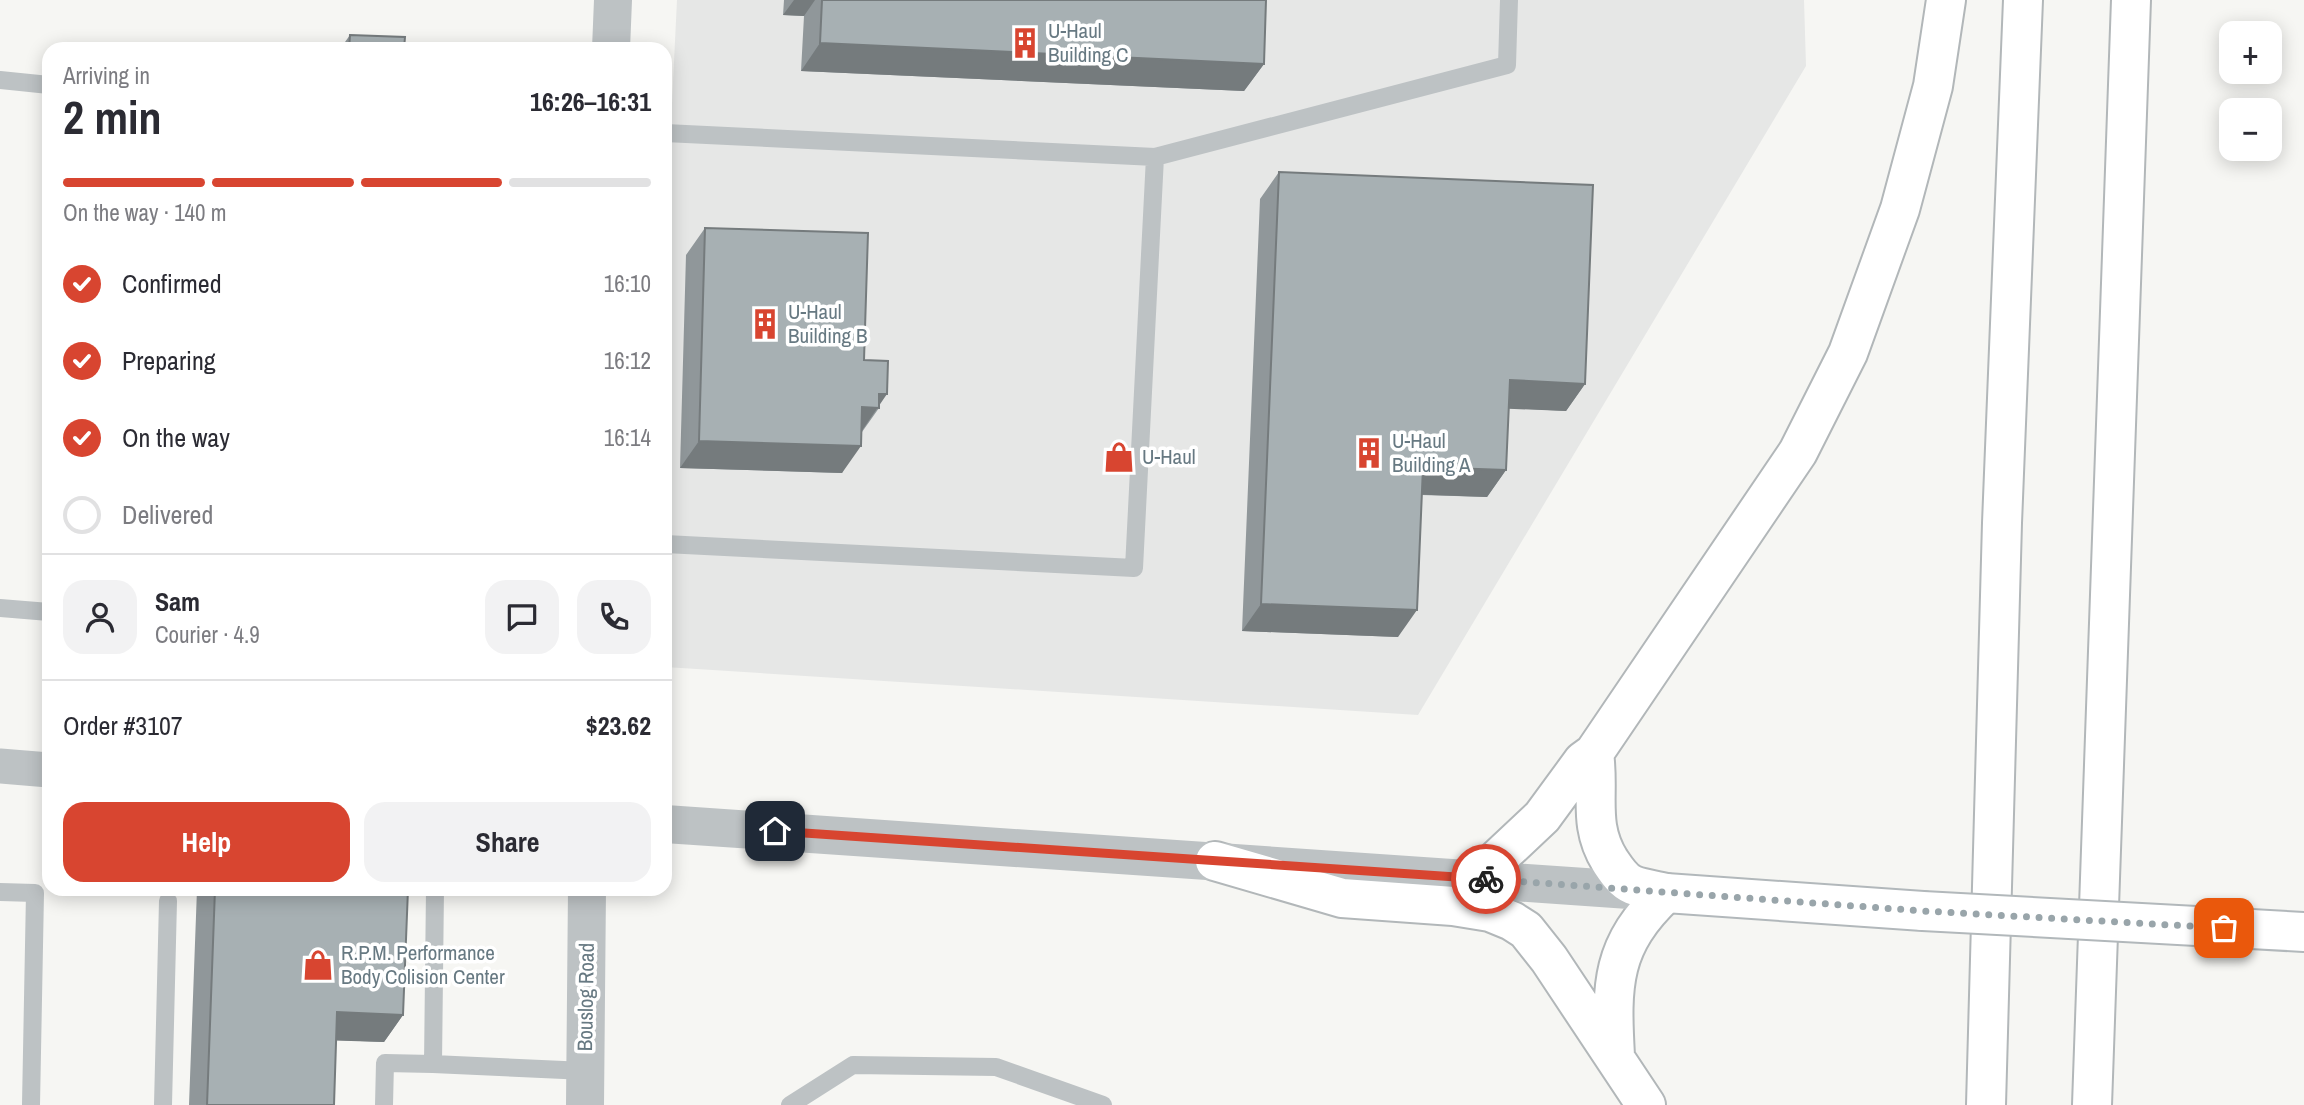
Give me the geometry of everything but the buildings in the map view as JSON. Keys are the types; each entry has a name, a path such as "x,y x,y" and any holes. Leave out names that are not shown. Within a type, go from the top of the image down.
{"main road":[{"path":"1477,878 1542,817 1583,761 1594,753 1798,452 1848,353 1900,209 1933,86 1946,0"},
{"path":"1986,1105 2002,537 2023,0"},
{"path":"2092,1105 2131,0"},
{"path":"1594,753 1594,814 1597,835 1603,850 1616,871 1631,884 1666,893 1923,911 2304,932"},
{"path":"1215,861 1342,898 1453,906 1490,912 1526,930 1549,959 1646,1105"},
{"path":"1615,1056 1613,987 1619,960 1628,937 1651,907 1666,893"}],"street":[{"path":"611,42 613,0"},
{"path":"0,766 42,769"},
{"path":"672,824 1666,893"},
{"name":"Bouslog Road","path":"585,1088 587,896"}],"lane":[{"path":"672,133 1154,157 1507,65 1508,0"},
{"path":"0,80 42,84"},
{"path":"672,544 1134,568 1154,157"},
{"path":"0,608 42,611"},
{"path":"0,892 35,893 31,1105"},
{"path":"433,1064 435,896"},
{"path":"163,1105 168,901"},
{"path":"384,1105 386,1063 433,1064 585,1088"},
{"path":"790,1105 853,1065 996,1067 1103,1105"}],"shaded area":[{"name":"U-Haul","path":"677,0 1804,0 1806,66 1418,715 672,667 672,103"}],"way so far":[{"path":"1486,879 1923,911 2224,928"}],"place":[{"name":"U-Haul Building C","path":"1025,43"},
{"name":"U-Haul Building B","path":"765,324"},
{"name":"U-Haul Building A","path":"1369,453"},
{"name":"U-Haul","path":"1119,457"},
{"name":"R.P.M. Performance Body Colision Center","path":"318,965"}],"route":[{"path":"775,831 1486,879"}]}
